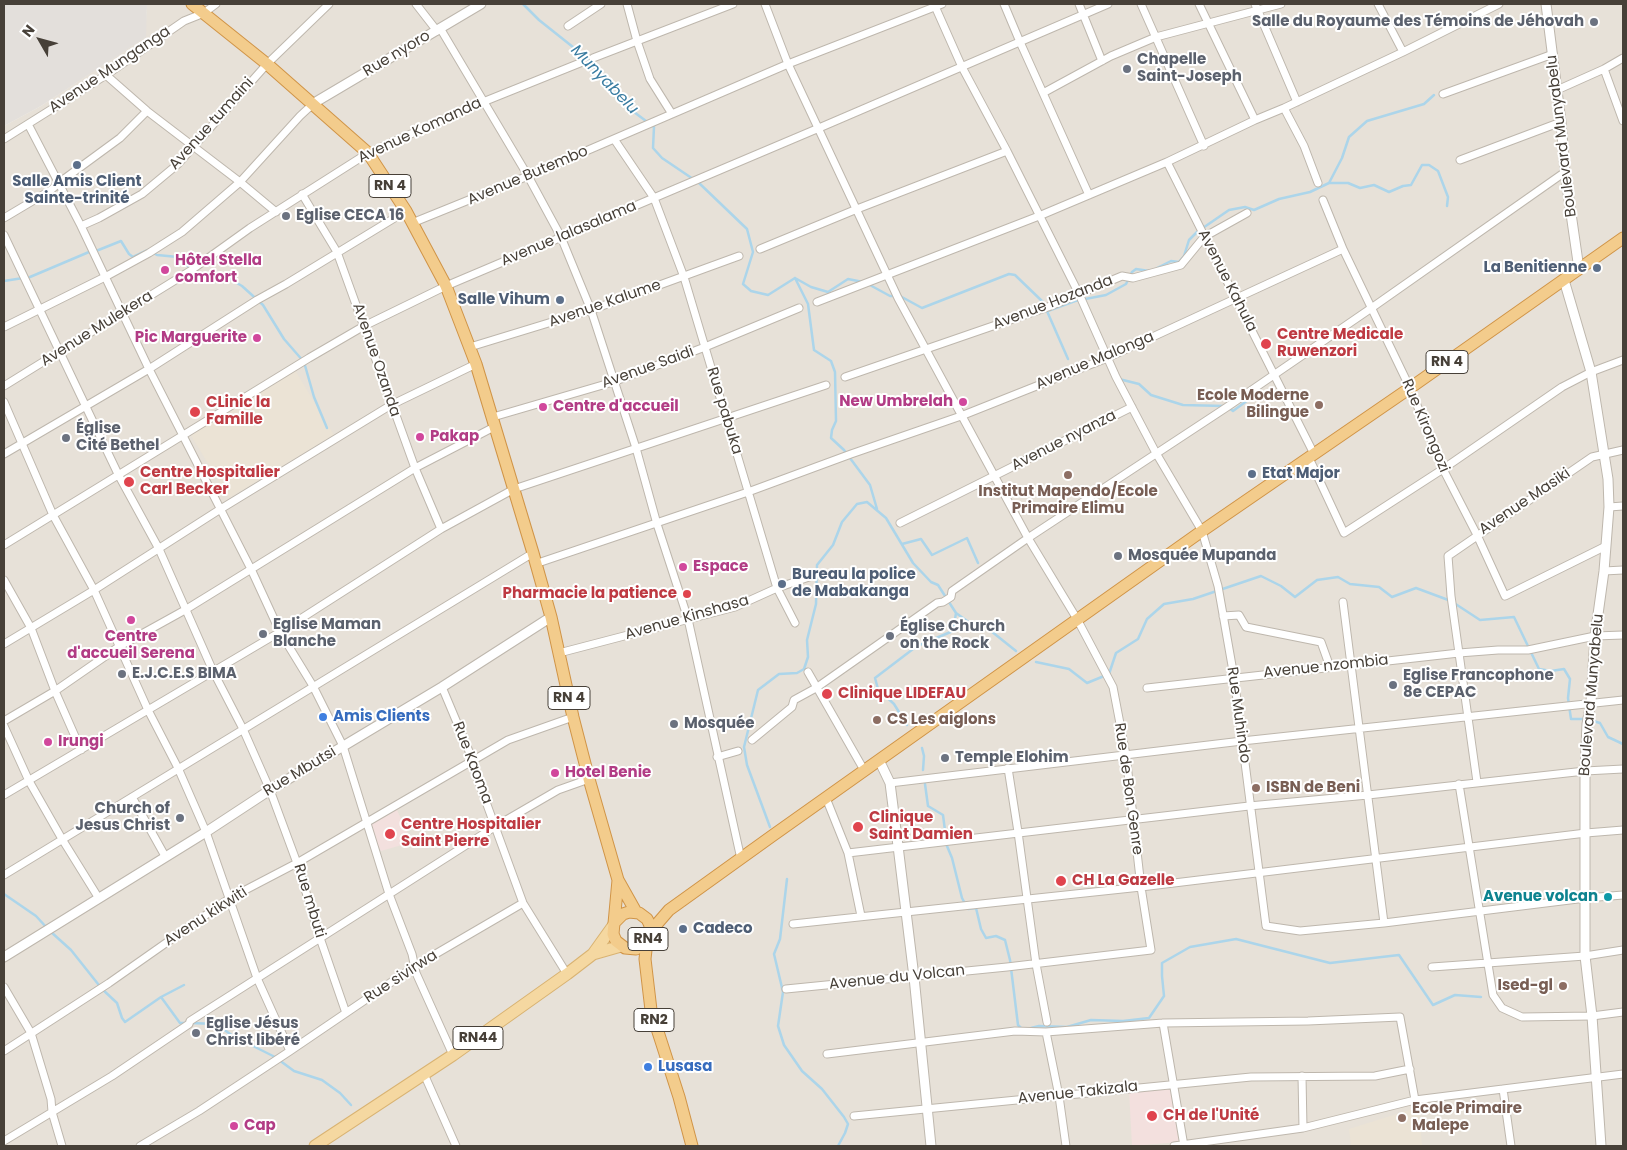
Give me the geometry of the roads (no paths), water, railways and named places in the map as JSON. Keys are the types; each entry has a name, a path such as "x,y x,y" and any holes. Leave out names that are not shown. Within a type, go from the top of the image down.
{"highway":[{"name":"RN 4","path":"192,4 314,103 368,153 406,211 446,286 476,364 534,558 551,617 588,779 618,880 639,914 669,910 1202,530 1410,388 1623,238"},
{"name":"RN4","path":"618,880 613,934 616,941 625,948 636,949 642,946 669,910"},
{"name":"RN4","path":"614,924 623,914 630,912 639,914 650,925 649,936"},
{"name":"RN2","path":"649,936 645,959 651,1010 679,1097 692,1146"},
{"name":"RN2","path":"625,948 646,978"}],"main road":[{"name":"RN44","path":"318,1146 454,1055 567,974 593,954 614,924"},
{"name":"RN44","path":"593,954 625,948"}],"street":[{"name":"Avenue Munganga","path":"4,139 106,75 184,21 204,13 216,4"},
{"name":"Avenue tumaini","path":"81,226 142,194 167,174 194,148 267,64 329,4"},
{"path":"416,4 438,29 528,176 561,237 591,310 636,448 657,524 688,619 741,859"},
{"name":"Rue nyoro","path":"314,103 481,4"},
{"path":"568,26 600,4"},
{"path":"627,4 650,79 672,114"},
{"path":"593,58 734,4"},
{"name":"Rue de Bon Genre","path":"765,4 788,64 897,296 961,416 996,475 1028,538 1077,619 1113,687 1126,755 1140,887 1151,950 1036,964"},
{"path":"1004,4 1089,195"},
{"path":"1079,4 1102,61"},
{"name":"Avenue lalasalama","path":"4,545 308,358 364,326 446,286 1108,4"},
{"path":"1141,4 1204,146"},
{"path":"1199,4 1255,120"},
{"path":"1043,93 1102,61 1156,37 1208,24 1256,7 1281,4"},
{"path":"1378,4 1402,52"},
{"path":"817,302 1039,216 1204,146 1499,4"},
{"name":"Boulevard Munyabelu","path":"1546,4 1561,122 1565,172 1579,269"},
{"name":"Avenue Butembo","path":"412,223 528,176 788,64 937,5"},
{"name":"Rue Muhindo","path":"937,5 962,67 1007,151 1080,298 1107,358 1156,453 1202,530 1219,590 1234,677 1249,806 1266,926 1300,931 1384,923"},
{"path":"1256,7 1297,102"},
{"path":"1443,94 1553,54"},
{"path":"1557,90 1604,69 1623,58"},
{"name":"Avenue Komanda","path":"193,270 227,244 368,153 483,102 580,63"},
{"path":"1604,69 1623,121"},
{"path":"106,75 147,112 240,182 276,212"},
{"path":"4,327 152,252 188,227 240,182 314,103"},
{"path":"1284,108 1304,146 1318,183"},
{"path":"4,218 52,190 120,138 147,112"},
{"path":"1460,160 1561,122"},
{"path":"28,124 60,182 148,369 251,569 280,632 313,686 343,746 389,894 415,966 454,1055"},
{"name":"Rue pabuka","path":"614,139 654,198 684,277 777,588 795,623"},
{"path":"760,249 1007,151"},
{"name":"Avenue Kahula","path":"1167,162 1275,374 1344,533 1443,470"},
{"path":"752,740 792,707 794,700 816,688 937,603 951,597 952,591 1028,538 1275,374 1565,172"},
{"name":"Avenue Ozanda","path":"302,194 336,252 391,405 441,529"},
{"name":"Rue Kirongozi","path":"1323,200 1342,249 1410,388 1443,470 1477,534 1505,596 1606,546"},
{"path":"4,454 148,369 257,300 406,211"},
{"name":"Avenue Hozanda","path":"845,378 1080,298 1122,276 1134,278 1181,265 1202,231 1247,213"},
{"name":"Rue mbuti","path":"4,235 118,474 159,549 270,790 298,863 320,938 346,1013"},
{"name":"Avenue Malonga","path":"4,875 313,686 534,558 657,524 961,416 1107,358 1342,249"},
{"name":"Avenue Kalume","path":"470,347 591,310 739,256"},
{"name":"Avenue Mulekera","path":"4,386 193,270"},
{"name":"Boulevard Munyabelu","path":"1564,280 1591,372 1608,479 1609,507 1606,546 1588,720 1585,770 1585,956 1592,1016 1601,1146"},
{"name":"Avenue Saidi","path":"4,721 55,690 120,646 186,610 494,421 613,382 799,308"},
{"path":"1443,470 1562,387 1591,372 1623,360"},
{"path":"4,644 391,405 476,364"},
{"path":"4,795 280,632 441,529 514,489 826,385"},
{"path":"4,402 53,515 94,590 148,710 178,768 206,832 257,978 290,1051"},
{"name":"Avenue nyanza","path":"900,523 1132,406"},
{"name":"Avenue Masiki","path":"1459,653 1451,596 1448,556 1477,534 1592,457 1623,450"},
{"path":"1609,507 1623,506"},
{"path":"1604,571 1623,570"},
{"name":"Avenue Kinshasa","path":"559,653 735,607 777,588 812,576"},
{"path":"4,580 31,628 80,750"},
{"path":"1343,602 1384,923 1479,910 1623,895"},
{"path":"1223,616 1239,615 1246,627 1321,642 1330,667"},
{"name":"Rue Mbutsi","path":"4,957 206,832 270,790 442,687 551,617"},
{"name":"Avenue nzombia","path":"1147,688 1459,653 1531,649 1596,636 1623,635"},
{"path":"1459,653 1477,782"},
{"path":"808,672 864,770"},
{"name":"Rue Kaoma","path":"442,687 471,756 471,761 524,903 567,974"},
{"path":"890,783 1242,741 1623,700"},
{"name":"Avenu kikwiti","path":"4,1051 102,988 230,898 298,863 508,740 573,717"},
{"path":"4,726 29,780 98,898"},
{"path":"718,757 738,751"},
{"path":"879,760 890,783 914,977 931,1146"},
{"path":"1008,768 1036,964 1047,1022"},
{"path":"848,853 1249,806 1368,795 1585,770 1623,769"},
{"path":"4,1141 112,1076 257,978 496,826 558,790 588,779"},
{"path":"1458,784 1493,995 1502,1008 1522,1017 1592,1016 1623,1012"},
{"path":"132,797 165,856"},
{"path":"826,798 848,853 862,916"},
{"path":"793,924 1140,887 1623,830"},
{"name":"Rue sivirwa","path":"140,1146 199,1111 415,966 524,903"},
{"path":"1432,967 1585,956 1623,950"},
{"name":"Avenue du Volcan","path":"786,989 1036,964"},
{"path":"4,987 31,1033 51,1098 52,1112 62,1146"},
{"path":"827,1054 1015,1031 1046,1032 1163,1023 1308,1021 1400,1017 1415,1100"},
{"path":"1163,1023 1184,1146"},
{"path":"1046,1032 1059,1096 1066,1146"},
{"name":"Avenue Takizala","path":"854,1116 1172,1083 1251,1077 1375,1076 1410,1069"},
{"path":"424,1074 456,1146"},
{"path":"1174,1146 1303,1128 1415,1100 1623,1074"},
{"path":"1302,1076 1303,1128"},
{"path":"1503,1089 1511,1146"}],"waterway":[{"name":"Munyabelu","path":"523,4 539,20 588,59 622,103 654,127 653,148 662,158 699,183 747,229 753,252 743,284 751,291 768,295 795,278 808,304 814,350 831,361 835,372 836,421 831,438 844,450 870,485 877,509"},
{"path":"1157,268 1171,261 1179,262 1184,256 1189,240 1197,232 1229,210 1245,207 1254,210 1279,199 1310,192 1329,183 1342,158 1349,137 1367,121 1424,104 1434,95"},
{"path":"1329,183 1348,183 1360,188 1374,185 1389,192 1411,185 1422,165 1429,165 1438,171 1448,197 1447,206"},
{"path":"96,251 121,241 133,257 148,250 157,255 178,257 191,269 205,276 225,276 242,286 263,305 284,339 304,362 314,397 327,428"},
{"path":"30,277 89,252"},
{"path":"1048,311 1075,301 1106,295 1126,284 1132,272 1136,269 1149,271"},
{"path":"868,284 890,296 900,296 922,308 1009,274 1015,275 1043,302 1068,359"},
{"path":"4,281 23,278"},
{"path":"795,278 811,287 828,292 848,279 863,282"},
{"path":"1119,379 1139,384 1151,395 1183,405 1224,406"},
{"path":"1229,408 1233,411 1248,400"},
{"path":"770,827 747,765 744,747 758,690 779,674 797,673 804,669 808,657 807,640 816,604 817,565 833,545 842,522 857,504 867,502 886,518 913,563 931,582 938,585 956,613 970,623 991,631 1016,651"},
{"path":"902,544 921,539 932,555 967,538 978,563"},
{"path":"1036,662 1069,669 1087,683 1109,674 1116,653 1138,639 1147,619 1164,604 1193,599 1261,576 1281,586 1295,597 1317,580 1338,577 1350,584 1379,587 1392,597 1416,588 1451,601 1480,620 1514,617 1539,669 1551,671 1564,669 1570,679 1568,698 1571,719 1584,719"},
{"path":"907,725 894,704 878,689 875,678 917,646 953,631 956,613"},
{"path":"1590,720 1600,723 1608,737 1623,744"},
{"path":"922,748 924,756 923,770"},
{"path":"925,784 928,806 943,815 947,846 962,898 968,909 976,908 981,929 986,938 996,936 1005,940 1010,960 1018,1025 1023,1030"},
{"path":"787,879 780,939 774,954 783,992 778,1026 784,1045 802,1071 822,1089 848,1124 838,1146"},
{"path":"4,894 36,916 47,928"},
{"path":"51,932 71,950 102,989 117,1003 125,1022 161,997 184,985"},
{"path":"1031,1028 1039,1026 1067,1027 1091,1020 1123,1021 1149,1018 1164,996 1162,963 1190,947 1236,939 1330,963 1399,955 1433,1005 1455,995 1481,997"},
{"path":"161,997 180,1023 186,1023"},
{"path":"191,1023 216,1024 233,1036 275,1057 294,1071 322,1080 340,1093 351,1105"}],"place":[{"name":"Salle du Royaume des Témoins de Jéhovah","path":"1594,22"},
{"name":"Chapelle Saint-Joseph","path":"1127,69"},
{"name":"Salle Amis Client Sainte-trinité","path":"77,165"},
{"name":"Eglise CECA 16","path":"286,216"},
{"name":"La Benitienne","path":"1597,268"},
{"name":"Hôtel Stella comfort","path":"165,270"},
{"name":"Salle Vihum","path":"560,300"},
{"name":"Pic Marguerite","path":"257,338"},
{"name":"Centre Medicale Ruwenzori","path":"1266,344"},
{"name":"New Umbrelah","path":"963,402"},
{"name":"Ecole Moderne Bilingue","path":"1319,405"},
{"name":"Centre d'accueil","path":"543,407"},
{"name":"CLinic la Famille","path":"195,412"},
{"name":"Pakap","path":"420,437"},
{"name":"Église Cité Bethel","path":"66,438"},
{"name":"Etat Major","path":"1252,474"},
{"name":"Institut Mapendo/Ecole Primaire Elimu","path":"1068,475"},
{"name":"Centre Hospitalier Carl Becker","path":"129,482"},
{"name":"Mosquée Mupanda","path":"1118,556"},
{"name":"Espace","path":"683,567"},
{"name":"Bureau la police de Mabakanga","path":"782,584"},
{"name":"Pharmacie la patience","path":"687,594"},
{"name":"Centre d'accueil Serena","path":"131,620"},
{"name":"Eglise Maman Blanche","path":"263,634"},
{"name":"Église Church on the Rock","path":"890,636"},
{"name":"E.J.C.E.S BIMA","path":"122,674"},
{"name":"Eglise Francophone 8e CEPAC","path":"1393,685"},
{"name":"Clinique LIDEFAU","path":"827,694"},
{"name":"Amis Clients","path":"323,717"},
{"name":"CS Les aiglons","path":"877,720"},
{"name":"Mosquée","path":"674,724"},
{"name":"Irungi","path":"48,742"},
{"name":"Temple Elohim","path":"945,758"},
{"name":"Hotel Benie","path":"555,773"},
{"name":"ISBN de Beni","path":"1256,788"},
{"name":"Church of Jesus Christ","path":"180,818"},
{"name":"Clinique Saint Damien","path":"858,827"},
{"name":"Centre Hospitalier Saint Pierre","path":"390,834"},
{"name":"CH La Gazelle","path":"1061,881"},
{"name":"Avenue volcan","path":"1608,897"},
{"name":"Cadeco","path":"683,929"},
{"name":"Ised-gl","path":"1563,986"},
{"name":"Eglise Jésus Christ libéré","path":"196,1033"},
{"name":"Lusasa","path":"648,1067"},
{"name":"CH de l'Unité","path":"1152,1116"},
{"name":"Ecole Primaire Malepe","path":"1402,1118"},
{"name":"Cap","path":"234,1126"}]}
